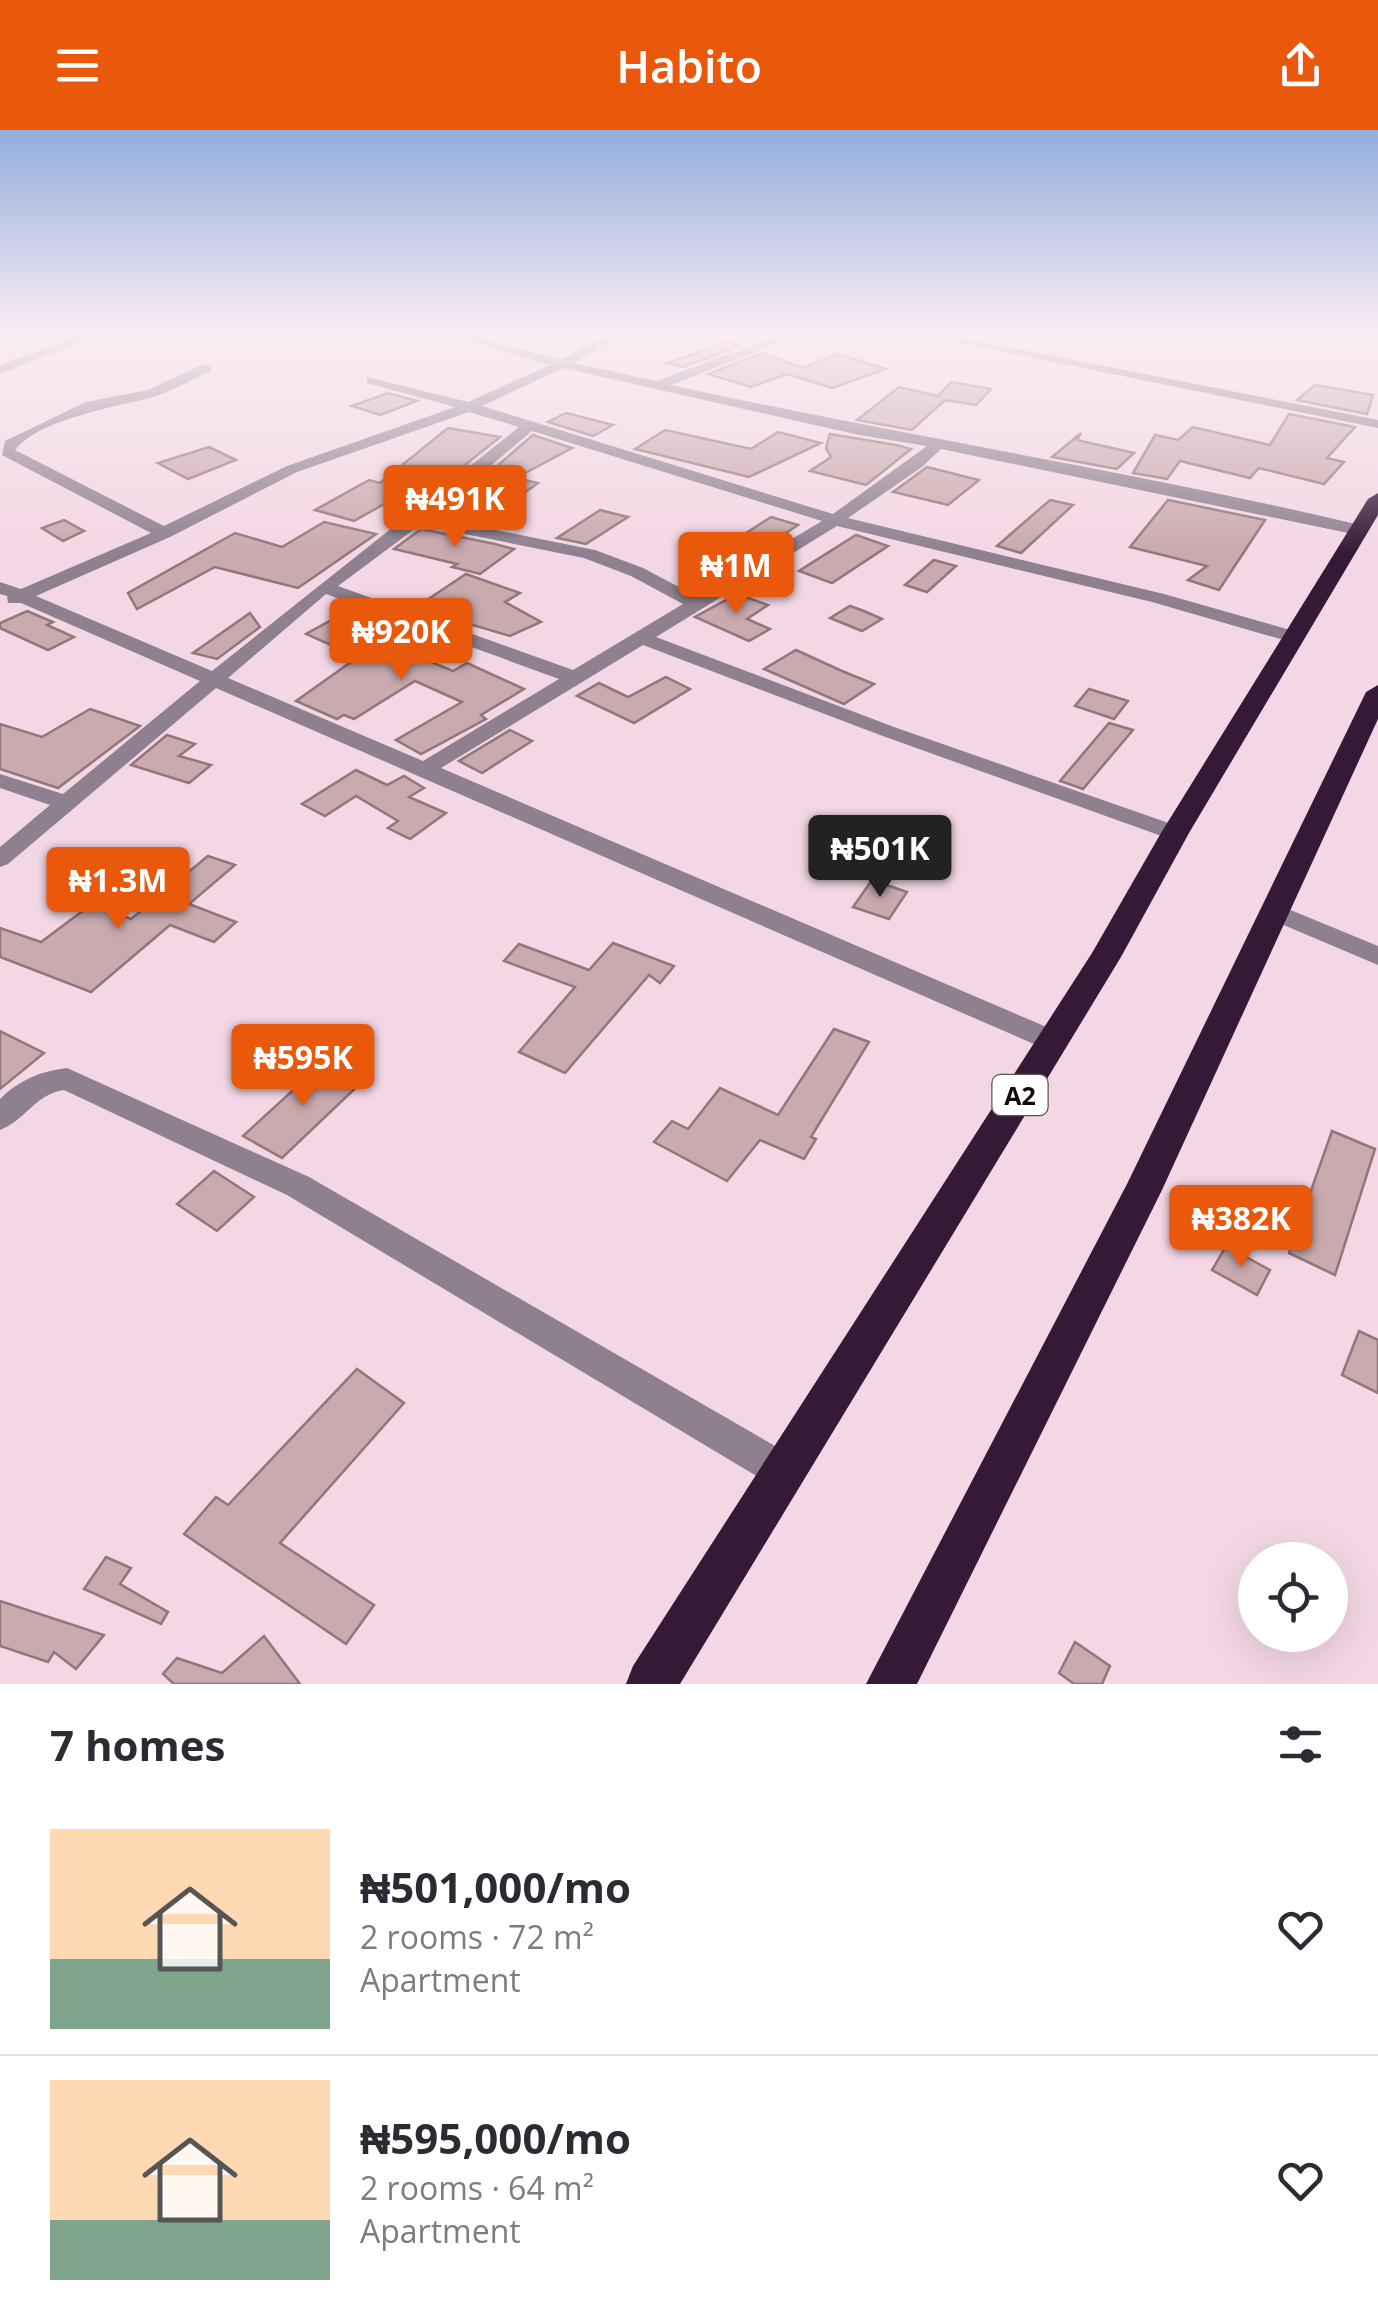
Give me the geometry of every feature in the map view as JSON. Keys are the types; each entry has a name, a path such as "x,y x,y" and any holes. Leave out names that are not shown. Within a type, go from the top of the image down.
{"highway":[{"name":"A2","path":"651,1684 1053,1041 1378,499"},
{"path":"891,1684 960,1541 1061,1354 1276,912 1378,692"}],"street":[{"path":"88,408 20,437 7,452 164,533"},
{"path":"7,596 164,533 292,469 468,408"},
{"path":"471,408 835,520 1141,593 1294,638"},
{"path":"756,408 1358,530"},
{"path":"1295,408 1378,424"},
{"path":"0,859 324,587 417,520 530,426"},
{"path":"421,771 835,520 918,464 939,443"},
{"path":"417,520 589,554 636,572 698,604"},
{"path":"324,587 575,678"},
{"path":"7,596 212,679 1053,1041"},
{"path":"642,638 1175,834"},
{"path":"0,781 66,803"},
{"path":"1276,912 1378,956"},
{"path":"0,1118 28,1090 44,1081 68,1079 298,1186 782,1471"}],"building":[{"path":"357,408 400,408 380,415"},
{"path":"873,408 937,408 912,430 857,420"},
{"path":"1335,408 1369,408 1367,414"},
{"path":"566,413 613,425 593,436 548,422"},
{"path":"1289,414 1355,427 1327,458 1344,462 1324,484 1259,468 1250,478 1180,461 1167,479 1133,473 1155,435 1178,440 1193,427 1270,445"},
{"path":"448,428 500,437 416,504 393,499 354,521 315,510 369,480 380,483"},
{"path":"665,430 751,449 778,432 821,443 749,477 635,449"},
{"path":"1081,433 1077,440 1134,453 1117,469 1052,457"},
{"path":"830,434 911,449 866,485 810,471 831,457 826,448"},
{"path":"533,435 572,448 516,478 538,483 496,513 509,515 494,526 440,515"},
{"path":"209,447 236,460 188,479 158,463"},
{"path":"927,467 979,480 948,505 893,492"},
{"path":"1050,500 1073,505 1021,553 997,546"},
{"path":"1168,500 1265,520 1219,590 1188,580 1207,566 1130,547"},
{"path":"600,510 628,517 586,544 557,538"},
{"path":"771,517 798,525 755,554 726,546"},
{"path":"64,520 84,531 63,541 42,528"},
{"path":"324,522 376,534 298,588 215,567 137,609 128,593 235,533 282,547"},
{"path":"421,529 514,549 480,574 452,567 457,564 394,549"},
{"path":"856,535 888,546 832,583 799,571"},
{"path":"934,560 956,566 927,592 905,585"},
{"path":"466,574 520,593 505,602 541,622 510,636 415,608"},
{"path":"737,594 768,605 747,619 770,629 749,641 695,617"},
{"path":"850,606 882,619 862,631 830,618"},
{"path":"27,611 74,637 48,650 0,628 0,623"},
{"path":"250,613 260,627 217,659 193,653"},
{"path":"339,616 409,644 399,649 453,671 467,663 524,689 481,715 486,719 421,754 396,740 462,702 415,681 354,719 344,715 337,719 296,701 358,657 306,634"},
{"path":"796,650 874,684 844,704 764,669"},
{"path":"666,677 690,689 634,723 577,696 599,683 628,697"},
{"path":"1089,689 1128,701 1114,719 1075,706"},
{"path":"90,709 140,726 58,788 0,769 0,724 42,737"},
{"path":"1109,723 1133,730 1083,789 1060,781"},
{"path":"510,730 532,741 482,773 459,761"},
{"path":"167,735 195,744 179,756 211,765 189,783 131,765"},
{"path":"356,770 387,785 404,776 424,788 409,797 446,813 410,839 388,828 398,821 356,796 325,816 302,804"},
{"path":"208,856 235,865 189,904 236,922 214,942 170,925 91,992 0,957 0,928 41,942 92,904 131,919"},
{"path":"872,880 907,892 889,919 853,907"},
{"path":"613,943 674,966 660,983 649,975 565,1073 519,1052 575,987 504,961 519,944 589,970"},
{"path":"834,1029 869,1042 811,1137 816,1139 804,1159 760,1140 727,1181 654,1142 672,1121 688,1129 720,1088 778,1115"},
{"path":"0,1031 44,1053 0,1089"},
{"path":"326,1060 364,1080 282,1158 243,1136"},
{"path":"1332,1131 1375,1149 1335,1275 1289,1253"},
{"path":"214,1171 254,1197 217,1231 177,1204"},
{"path":"1226,1246 1270,1270 1257,1295 1212,1270"},
{"path":"1359,1331 1378,1340 1378,1393 1342,1375"},
{"path":"357,1369 404,1403 280,1543 374,1605 346,1644 184,1534 216,1497 228,1505"},
{"path":"106,1557 131,1568 120,1584 168,1612 161,1624 84,1589"},
{"path":"0,1601 104,1635 76,1669 54,1652 48,1662 0,1646"},
{"path":"264,1636 300,1684 174,1684 163,1674 177,1658 222,1673"},
{"path":"1075,1642 1110,1666 1102,1684 1074,1684 1059,1673"}]}
